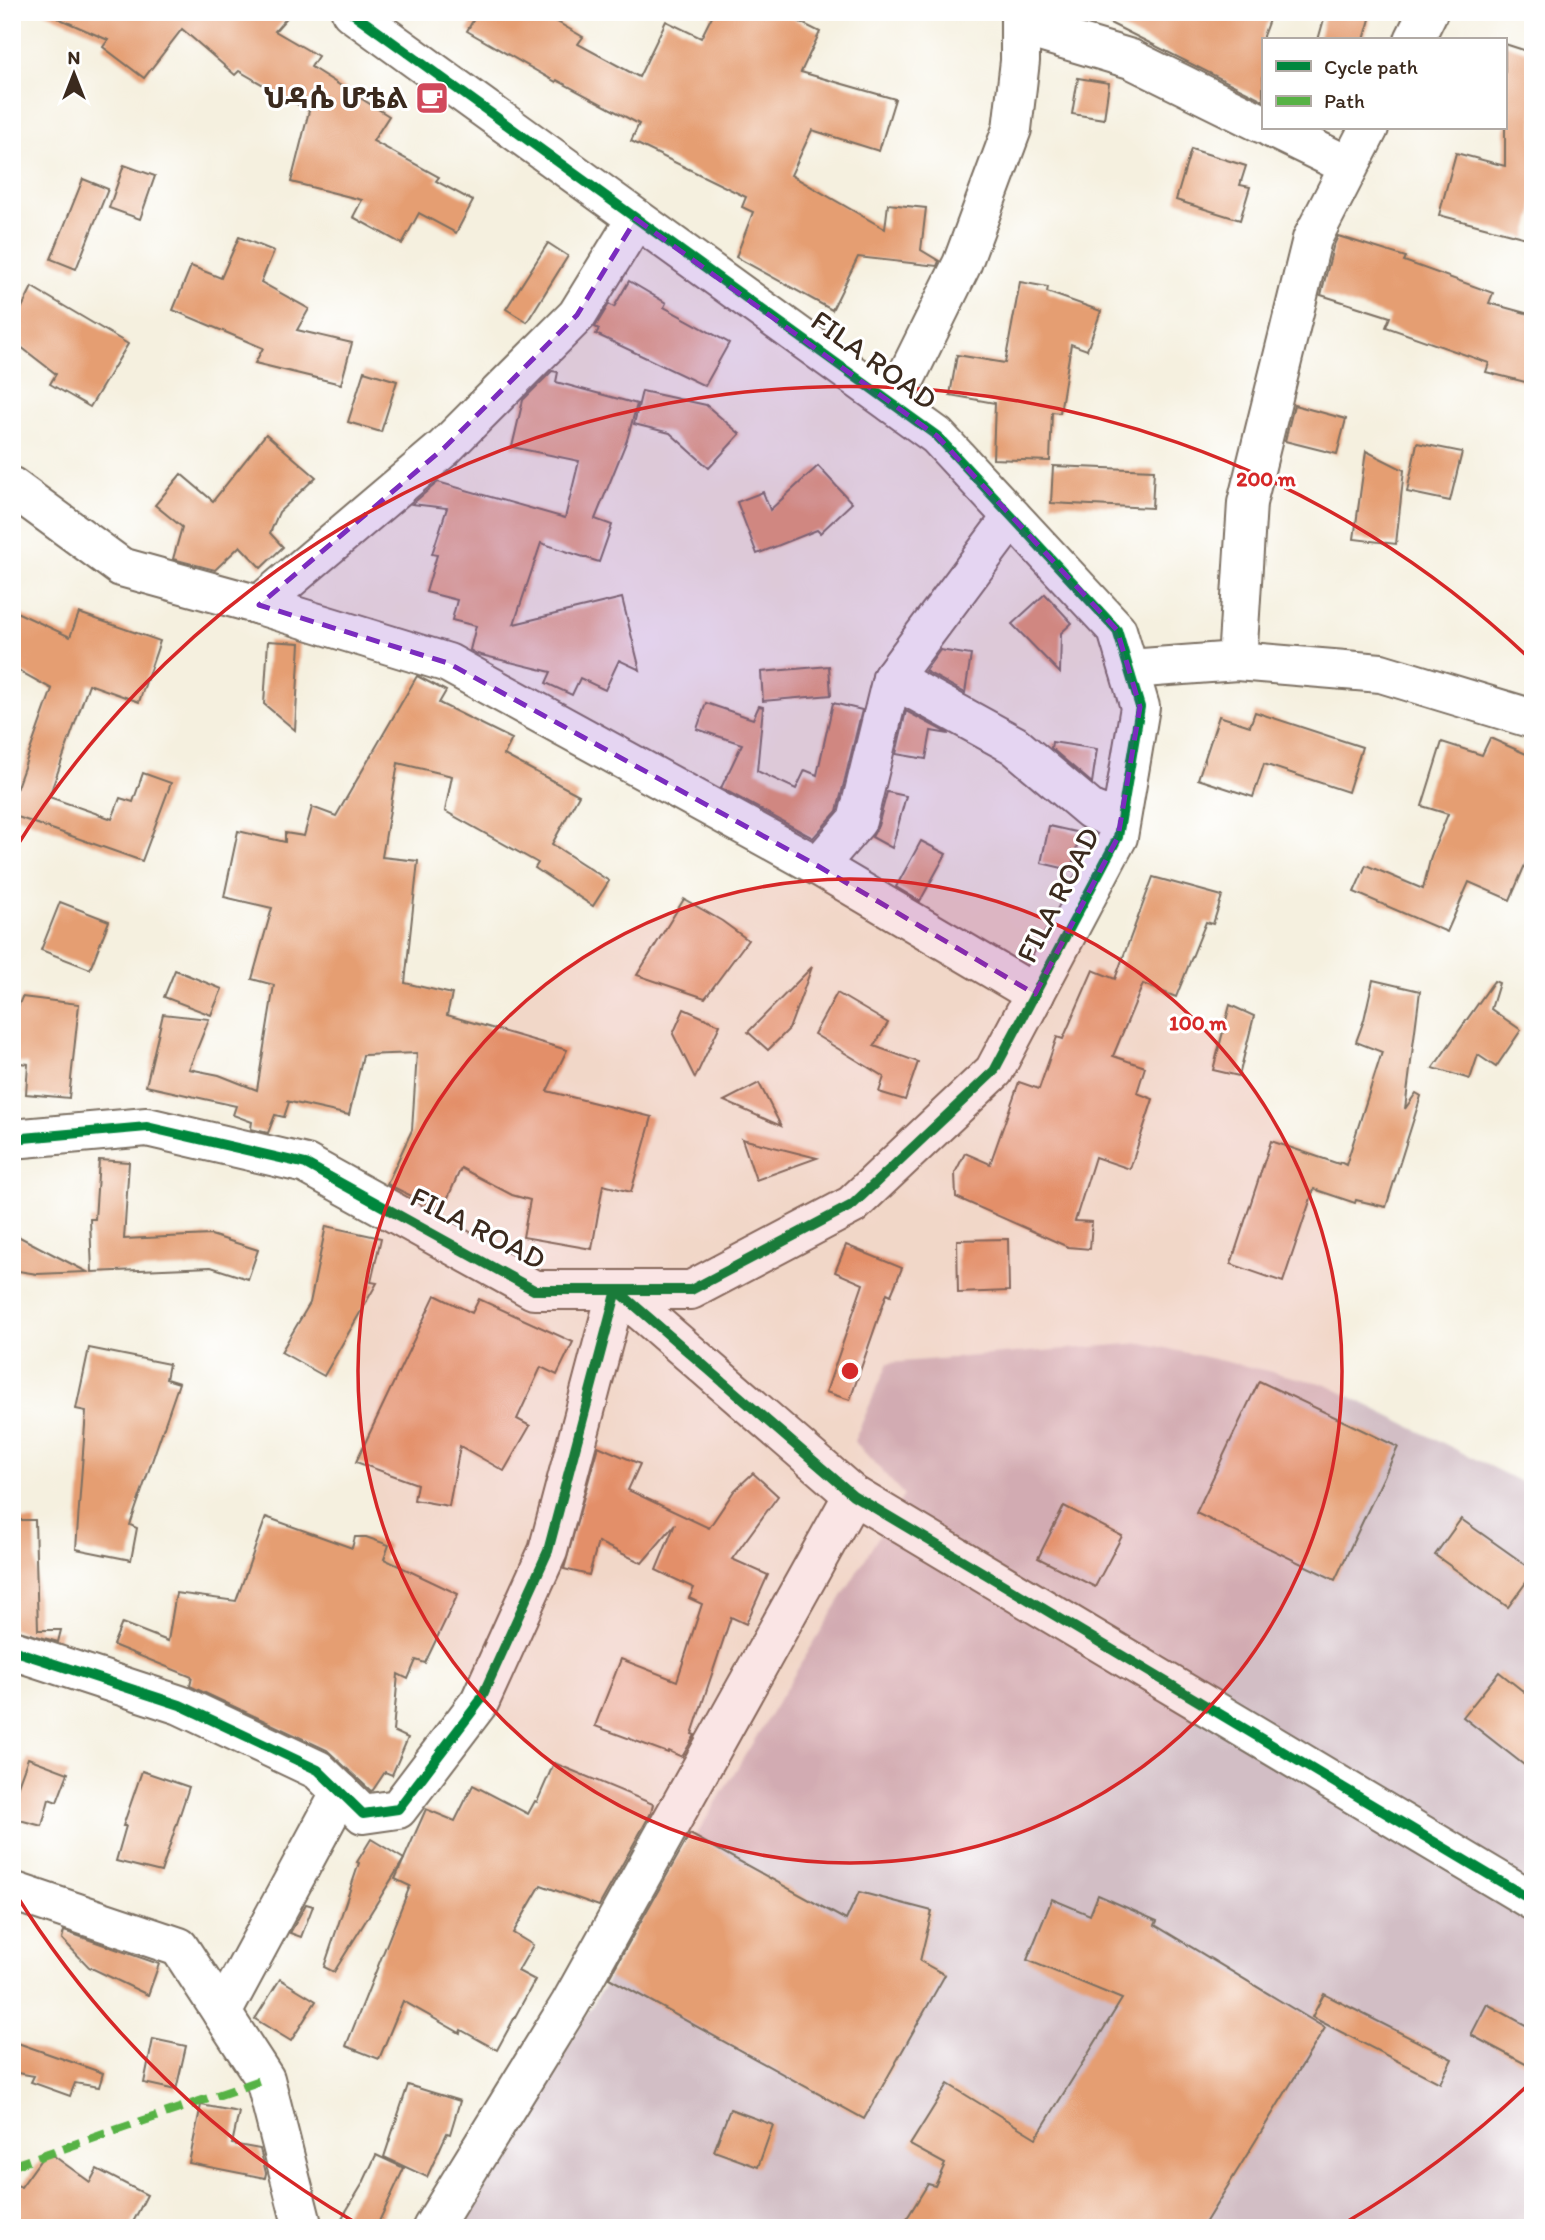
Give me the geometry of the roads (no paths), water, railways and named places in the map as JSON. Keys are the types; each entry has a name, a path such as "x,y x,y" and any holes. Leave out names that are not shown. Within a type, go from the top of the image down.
{"street":[{"name":"FILA ROAD","path":"12,1139 147,1126 306,1164 534,1290 691,1290 852,1205 994,1071 1118,837 1140,707 1117,630 937,436 351,12"},
{"path":"1415,38 1428,12"},
{"path":"893,404 962,264 1012,129 1020,61 1020,19 1131,59 1262,124"},
{"path":"1274,130 1349,166"},
{"path":"1237,662 1247,503 1312,239 1368,130"},
{"path":"259,605 444,449 577,315 636,219"},
{"path":"12,487 121,567 259,605 448,663 818,866 1035,994"},
{"path":"818,866 857,821 892,678 1012,517"},
{"path":"1129,669 1237,662 1381,673 1533,719"},
{"path":"892,678 1014,745 1091,810 1121,821"},
{"path":"12,1650 180,1705 318,1770 363,1814 398,1809 481,1701 548,1551 617,1290 853,1495 1533,1901"},
{"path":"432,2228 570,2004 853,1495"},
{"path":"222,2012 341,1792"},
{"path":"12,1891 179,1947 265,2079 303,2228"}],"place":[{"name":"ህዳሴ ሆቴል","path":"432,98"}]}
